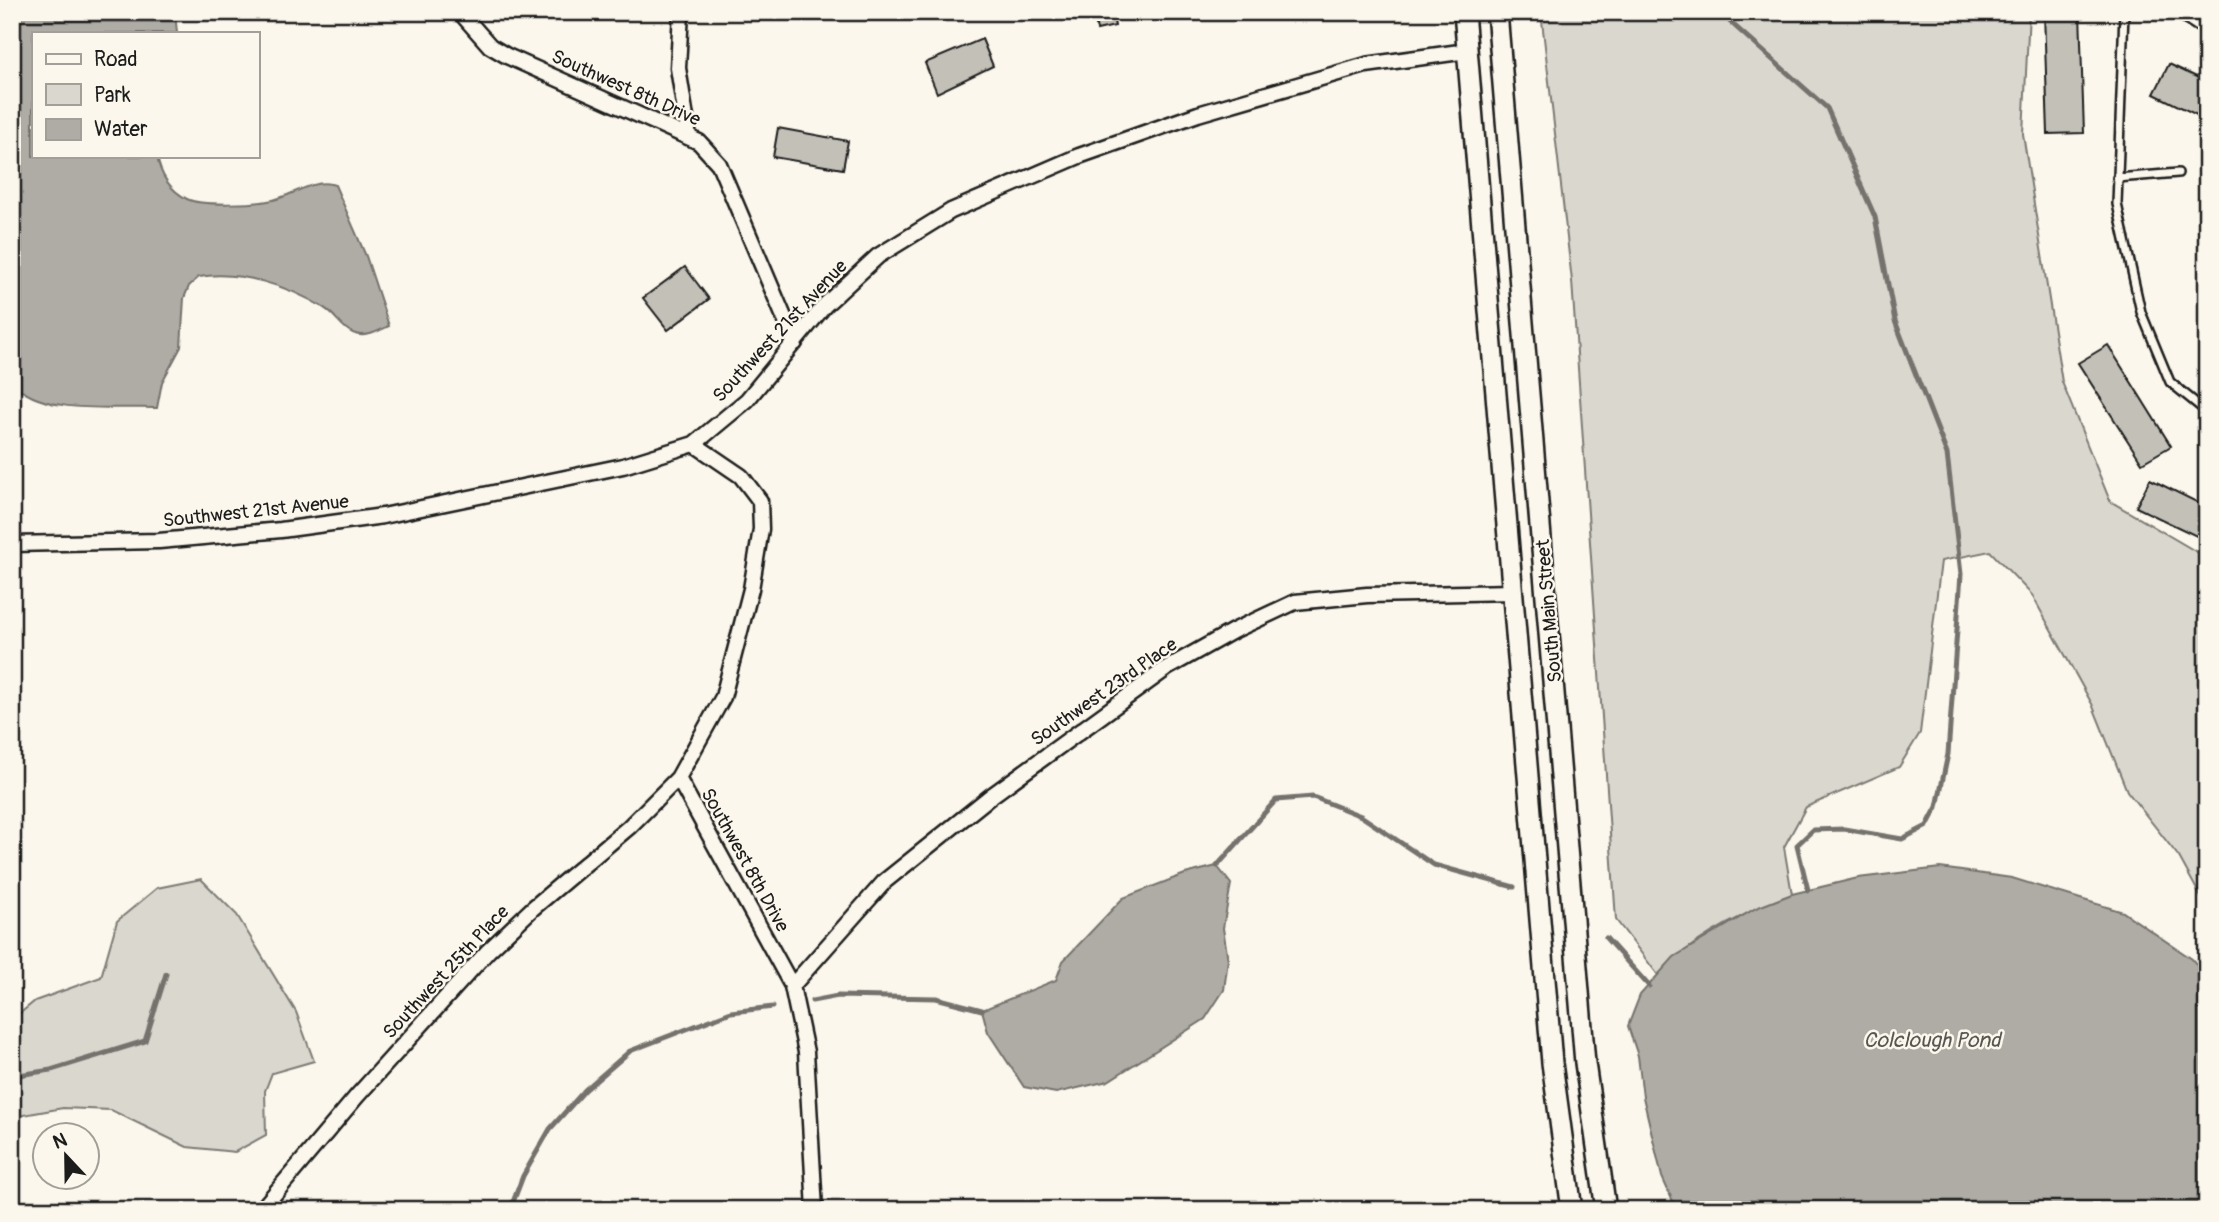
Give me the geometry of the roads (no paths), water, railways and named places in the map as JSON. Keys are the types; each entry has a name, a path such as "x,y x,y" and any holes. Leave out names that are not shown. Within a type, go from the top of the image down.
{"main road":[{"name":"South Main Street","path":"1464,12 1552,1063 1572,1210"},
{"name":"South Main Street","path":"1497,12 1548,591 1585,1063 1606,1210"},
{"path":"1467,51 1500,52"},
{"path":"1514,592 1548,591"}],"street":[{"name":"Southwest 8th Drive","path":"460,12 491,46 507,56 699,142 719,164 795,343"},
{"path":"681,12 678,68 689,136"},
{"name":"Southwest 21st Avenue","path":"12,544 159,541 281,530 383,516 623,466 694,444 747,400 825,305 878,256 951,211 1079,156 1198,114 1366,65 1467,51"},
{"name":"Southwest 8th Drive","path":"694,444 741,476 760,501 761,528 751,589 723,696 678,778 792,986 806,1052 815,1210"},
{"name":"Southwest 23rd Place","path":"792,986 885,881 970,813 1167,668 1233,631 1295,602 1367,595 1514,592"},
{"name":"Southwest 25th Place","path":"261,1210 357,1096 488,951 533,908 629,827 678,778"}],"lane":[{"path":"2124,12 2117,204 2141,312 2170,382 2207,412"},
{"path":"2175,12 2207,33"},
{"path":"2117,178 2178,173"}],"water":[{"path":"12,12 175,12 177,32 32,32 32,158 158,158 163,175 176,191 187,199 204,203 265,201 281,198 312,185 335,185 366,256 389,326 371,334 358,335 345,328 324,308 280,287 247,278 214,275 199,277 189,286 184,298 181,347 162,382 157,408 60,405 25,393 12,382"},
{"path":"1217,866 1231,884 1223,928 1228,960 1224,990 1205,1019 1108,1081 1056,1093 1024,1087 988,1032 982,1010 1056,980 1063,961 1123,898 1185,874"},
{"name":"Colclough Pond","path":"1940,868 2012,878 2123,912 2192,959 2207,977 2207,1210 1682,1210 1674,1204 1662,1177 1643,1097 1638,1056 1628,1026 1640,995 1674,957 1756,908 1792,894 1858,878"}],"waterway":[{"path":"1719,12 1827,108 1875,217 1895,321 1947,454 1961,574 1948,754 1937,807 1927,826 1902,839 1844,829 1813,830 1797,845 1808,890"},
{"path":"1217,866 1276,800 1313,797 1361,816 1434,865 1514,887"},
{"path":"1606,938 1649,986"},
{"path":"12,1076 51,1070 145,1041 166,974"},
{"path":"812,1001 838,996 936,998 982,1010"},
{"path":"510,1210 523,1176 550,1129 585,1090 630,1051 731,1012 773,1007"}]}
